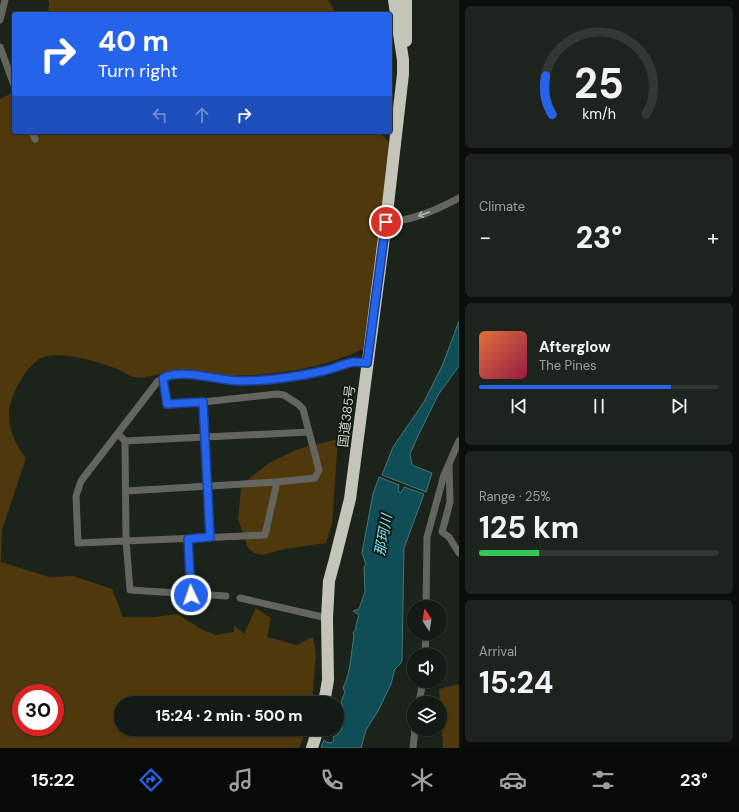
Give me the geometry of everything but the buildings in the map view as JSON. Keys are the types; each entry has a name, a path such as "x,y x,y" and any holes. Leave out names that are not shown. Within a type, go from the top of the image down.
{"highway":[{"name":"国道385号","path":"394,0 403,60"},
{"name":"国道385号","path":"325,696 328,680 327,618 329,581 350,499 386,222 403,74 406,39 406,0"},
{"path":"312,748 316,736"}],"street":[{"path":"0,20 5,0"},
{"path":"0,48 12,80"},
{"path":"33,134 35,139"},
{"path":"386,222 416,217 437,210 459,198"},
{"path":"277,482 265,535 78,543 76,496 81,481 158,381 167,376 182,373 241,381 284,379 326,371 355,362 367,363"},
{"path":"126,491 277,482 315,478 319,470 302,409 294,401 284,395 277,394 203,402 167,404 163,378"},
{"path":"203,402 210,537"},
{"path":"125,441 309,432"},
{"path":"118,434 125,441 126,540 130,590 226,596"},
{"path":"426,600 427,537 444,475 459,441"},
{"path":"449,462 450,502 442,532 449,537 459,553"},
{"path":"188,539 191,595"},
{"path":"240,598 327,618"},
{"path":"413,748 414,736"}],"shaded area":[{"path":"48,0 328,0 334,12 48,12"},
{"path":"12,93 12,134 382,134 390,144 381,233 363,349 333,361 308,368 277,373 229,376 161,374 145,377 134,377 118,369 71,356 61,355 44,357 38,360 25,373 12,399 10,407 9,420 12,432 16,443 26,458 2,530 1,562 49,577 73,576 112,589 123,617 155,617 178,614 199,628 215,635 234,632 234,625 244,634 256,608 271,618 267,637 297,645 313,637 316,654 313,696 114,696 114,736 304,736 299,748 0,748 0,99"},
{"path":"338,439 332,524 326,543 285,549 263,555 254,553 248,548 238,519 241,489 251,477 269,463 298,449"},
{"path":"459,684 459,748 443,748 442,736 447,736 447,696 439,696 439,689"}],"water":[{"path":"459,321 459,366 438,395 410,454 412,465 432,473 426,492 382,475 393,447 424,402 443,364"},
{"name":"那珂川","path":"379,477 399,485 398,491 401,493 404,487 424,494 404,548 402,660 395,669 391,684 378,711 366,730 361,748 321,748 324,740 332,743 334,740 333,737 344,736 343,696 345,692 343,688 349,669 354,636 353,633 356,629 359,615 353,611 359,609 365,592 364,567 366,564 362,553 373,494"}],"route":[{"path":"191,595 188,539 210,537 203,402 167,404 163,378 182,373 241,381 284,379 326,371 355,362 367,363 386,222"}]}
